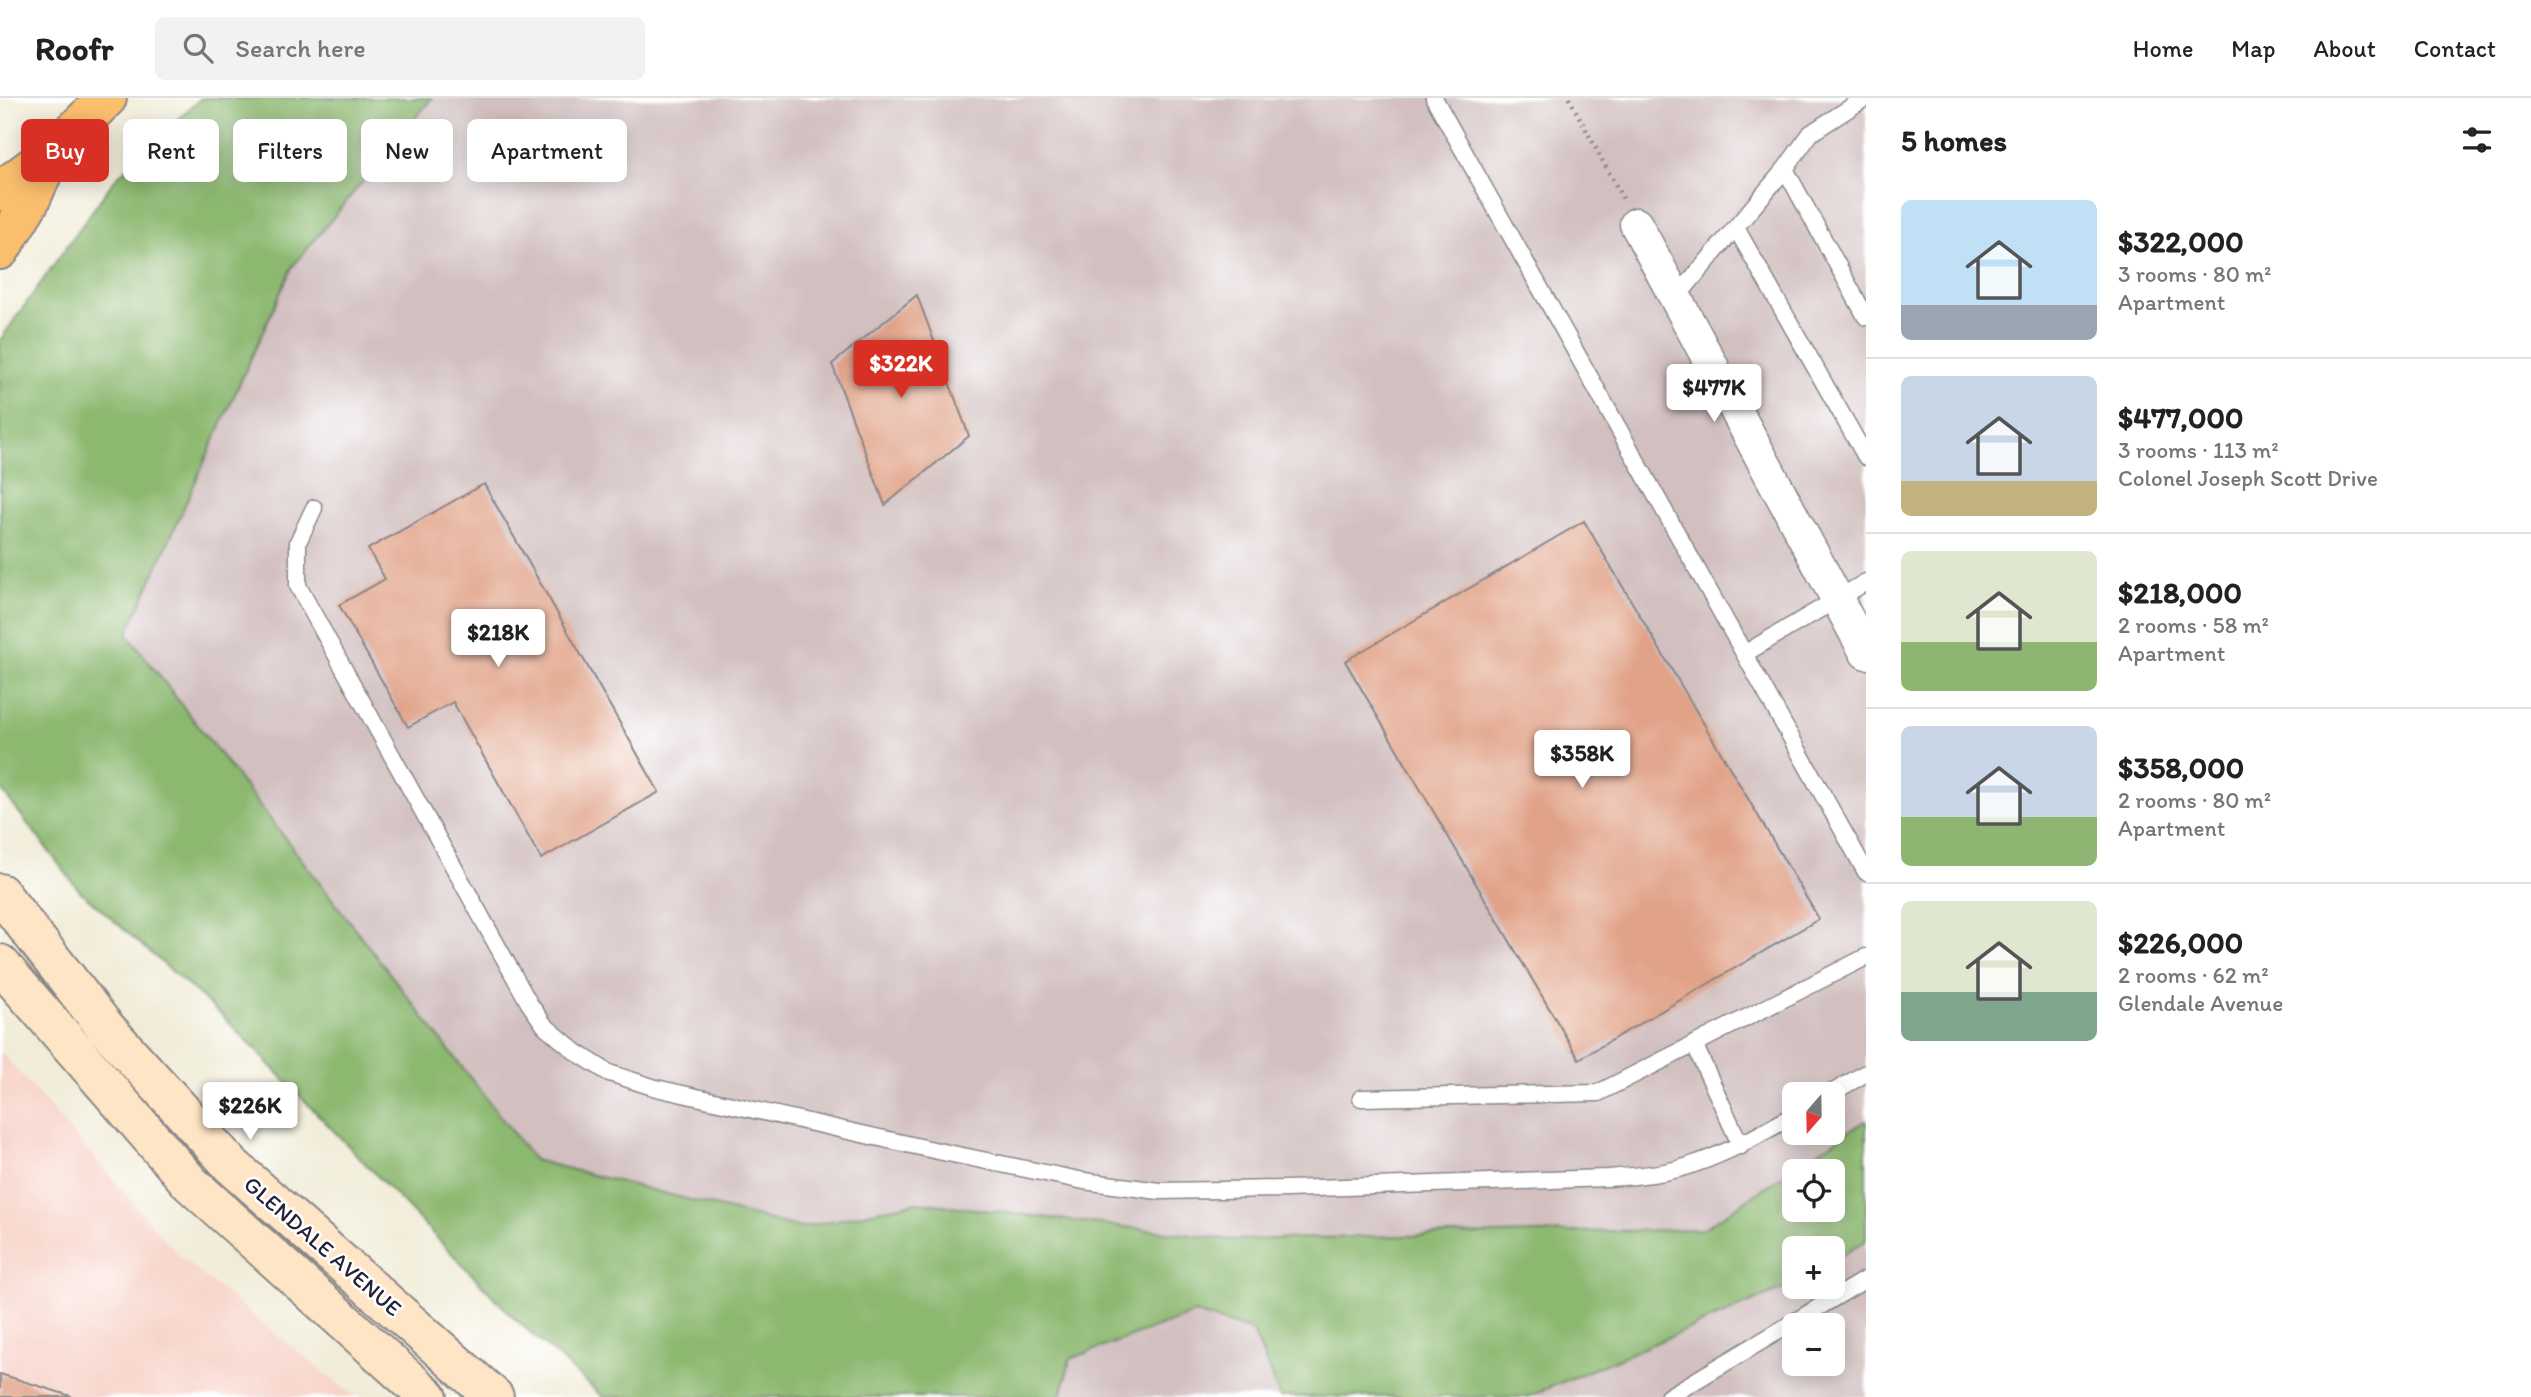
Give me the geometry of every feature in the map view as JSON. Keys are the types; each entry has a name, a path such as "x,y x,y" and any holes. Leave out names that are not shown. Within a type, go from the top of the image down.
{"highway":[{"path":"86,119 107,98"},
{"path":"0,191 21,175"},
{"path":"0,250 39,182"}],"main road":[{"name":"GLENDALE AVENUE","path":"0,893 105,1027 231,1165 494,1397"},
{"name":"GLENDALE AVENUE","path":"0,964 191,1184 428,1397"}],"street":[{"path":"1636,224 1866,653"}],"lane":[{"path":"1434,98 1866,872"},
{"path":"1676,298 1785,169 1811,133 1865,98"},
{"path":"1785,169 1866,317"},
{"path":"1736,228 1866,457"},
{"path":"314,508 298,542 298,586 529,1003 545,1026 576,1052 609,1073 656,1087 938,1151 1084,1181 1159,1191 1607,1178 1649,1174 1695,1164 1741,1146 1782,1122"},
{"path":"1744,654 1866,582"},
{"path":"1361,1098 1598,1093 1866,957"},
{"path":"1695,1044 1741,1146"},
{"path":"1845,1085 1866,1073"},
{"path":"1668,1397 1866,1279"}],"path":[{"path":"1569,98 1636,224"}],"shaded area":[{"path":"432,98 1866,98 1866,1120 1845,1134 1845,1082 1782,1082 1782,1145 1829,1145 1808,1159 1782,1159 1782,1176 1703,1229 1233,1240 917,1202 801,1228 534,1160 127,634 292,267 362,182 453,182 453,119 415,119"},
{"path":"0,1050 181,1258 355,1397 0,1397"},
{"path":"1866,1241 1866,1397 1527,1397 1782,1288 1782,1299 1845,1299 1845,1253"},
{"path":"1195,1313 1253,1331 1280,1397 1061,1397 1070,1359"}],"green space":[{"path":"201,98 432,98 415,119 361,119 362,182 292,267 127,634 534,1160 801,1228 917,1202 1233,1240 1703,1229 1782,1176 1782,1222 1845,1222 1845,1159 1808,1159 1829,1145 1845,1145 1845,1134 1866,1120 1866,1241 1845,1253 1845,1236 1782,1236 1782,1289 1527,1397 1280,1397 1253,1331 1195,1313 1070,1359 1061,1397 603,1397 513,1317 225,1018 79,890 0,788 0,340 123,171 123,182 219,182 219,119 179,119"}],"building":[{"path":"917,295 969,436 885,505 832,364"},
{"path":"484,484 659,792 541,859 453,702 408,727 339,605 385,579 368,549"},
{"path":"1584,521 1819,919 1579,1059 1345,661"},
{"path":"0,1374 71,1396 71,1397 0,1397"}]}
